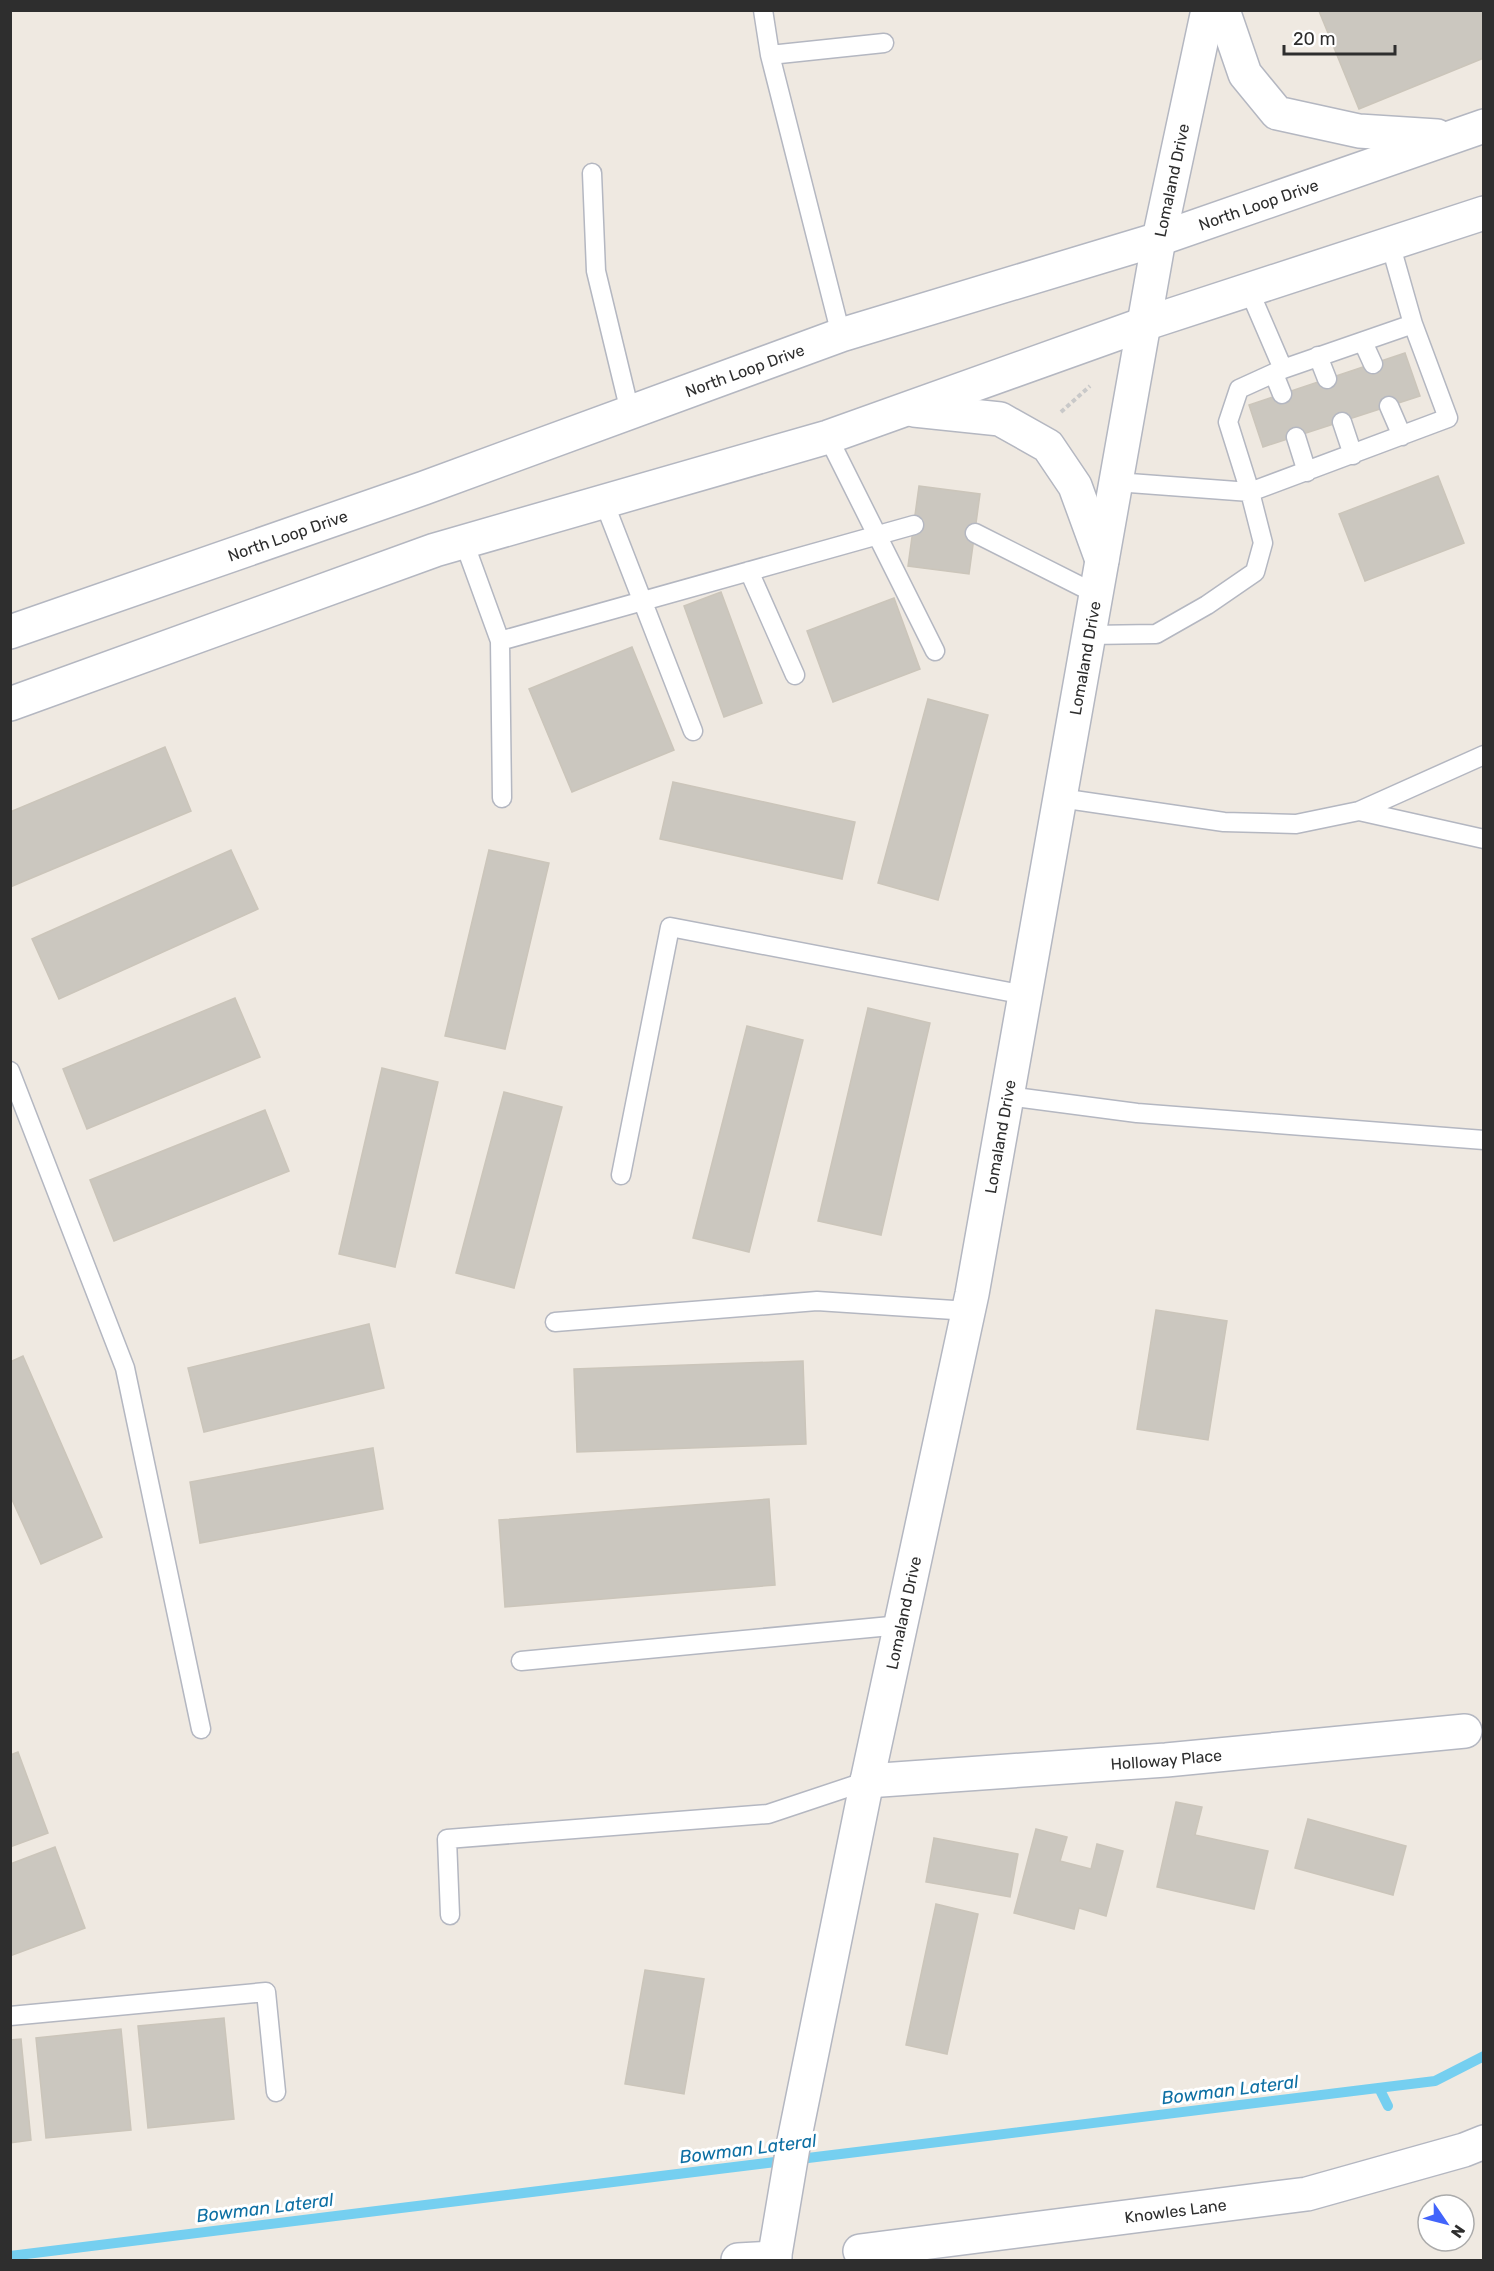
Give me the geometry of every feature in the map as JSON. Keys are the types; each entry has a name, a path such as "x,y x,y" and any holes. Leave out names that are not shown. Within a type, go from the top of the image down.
{"main road":[{"name":"Lomaland Drive","path":"776,2253 794,2141 867,1780 969,1311 1159,239 1208,10"},
{"path":"1222,10 1245,74 1277,114 1359,131 1450,137"},
{"name":"North Loop Drive","path":"10,632 424,488 841,335 1159,239 1484,126"},
{"path":"10,704 435,550 828,437 1144,324 1484,213"},
{"path":"906,410 1000,419 1048,446 1075,486 1102,560"},
{"name":"Holloway Place","path":"867,1780 1166,1760 1465,1731"},
{"name":"Knowles Lane","path":"860,2252 1307,2194 1464,2150 1484,2142"},
{"path":"738,2260 776,2253"}],"lane":[{"path":"763,10 770,55 841,335"},
{"path":"770,55 884,44"},
{"path":"592,173 596,271 630,412"},
{"path":"1116,482 1250,492 1448,418 1413,324 1390,243"},
{"path":"1249,290 1278,371 1282,394"},
{"path":"1089,635 1156,634 1255,572 1263,543 1228,422 1239,389 1278,371 1413,324"},
{"path":"1363,342 1373,364"},
{"path":"1318,357 1327,379"},
{"path":"1389,406 1402,436"},
{"path":"1342,422 1353,455"},
{"path":"828,437 935,651"},
{"path":"1296,437 1307,472"},
{"path":"603,502 693,731"},
{"path":"500,641 914,525"},
{"path":"975,533 1096,594"},
{"path":"464,542 500,641 502,798"},
{"path":"749,571 795,675"},
{"path":"1060,798 1224,822 1296,824 1359,812 1484,755"},
{"path":"1359,812 1484,839"},
{"path":"621,1175 670,927 1025,995"},
{"path":"10,1071 125,1368 201,1729"},
{"path":"1008,1096 1137,1113 1484,1140"},
{"path":"555,1322 817,1301 969,1311"},
{"path":"521,1661 901,1625"},
{"path":"450,1915 447,1839 768,1814 867,1780"},
{"path":"10,2016 266,1992 276,2092"}],"path":[{"path":"1058,415 1089,386"}],"building":[{"path":"1484,10 1484,58 1359,109 1319,11"},
{"path":"1405,353 1420,396 1263,447 1249,405"},
{"path":"1438,476 1464,543 1365,581 1339,514"},
{"path":"919,486 980,494 969,574 908,566"},
{"path":"721,592 762,703 724,717 684,606"},
{"path":"894,598 920,669 833,702 807,631"},
{"path":"632,647 674,750 572,792 529,689"},
{"path":"928,699 988,715 938,900 878,883"},
{"path":"165,747 191,811 10,887 10,812"},
{"path":"673,782 855,822 842,879 660,839"},
{"path":"231,850 258,909 59,999 32,939"},
{"path":"489,850 549,863 505,1049 445,1036"},
{"path":"235,998 260,1057 87,1129 63,1069"},
{"path":"868,1008 930,1023 881,1235 818,1221"},
{"path":"747,1026 803,1040 749,1252 693,1238"},
{"path":"382,1068 438,1082 395,1267 339,1254"},
{"path":"504,1092 562,1107 514,1288 456,1273"},
{"path":"265,1110 289,1171 114,1241 90,1180"},
{"path":"1156,1310 1227,1321 1208,1440 1137,1429"},
{"path":"369,1324 384,1388 204,1432 188,1368"},
{"path":"23,1356 102,1537 41,1564 10,1495 10,1362"},
{"path":"803,1361 806,1444 577,1452 574,1369"},
{"path":"373,1448 383,1509 200,1543 190,1482"},
{"path":"769,1499 775,1585 505,1607 499,1520"},
{"path":"18,1752 48,1833 10,1847 10,1755"},
{"path":"1176,1802 1202,1807 1195,1835 1268,1851 1254,1909 1157,1887"},
{"path":"1308,1819 1406,1846 1393,1895 1295,1868"},
{"path":"1036,1829 1067,1837 1060,1861 1091,1869 1097,1844 1123,1851 1106,1916 1079,1908 1074,1929 1014,1913"},
{"path":"934,1838 1018,1854 1010,1897 926,1882"},
{"path":"55,1847 85,1928 10,1956 10,1864"},
{"path":"936,1904 978,1914 947,2054 906,2045"},
{"path":"645,1970 704,1979 684,2094 625,2084"},
{"path":"224,2018 234,2119 148,2128 138,2026"},
{"path":"121,2029 131,2130 46,2138 36,2038"},
{"path":"21,2039 31,2140 10,2143 10,2040"}],"waterway":[{"name":"Bowman Lateral","path":"10,2256 1435,2081 1484,2056"},
{"path":"1379,2088 1388,2106"}]}
